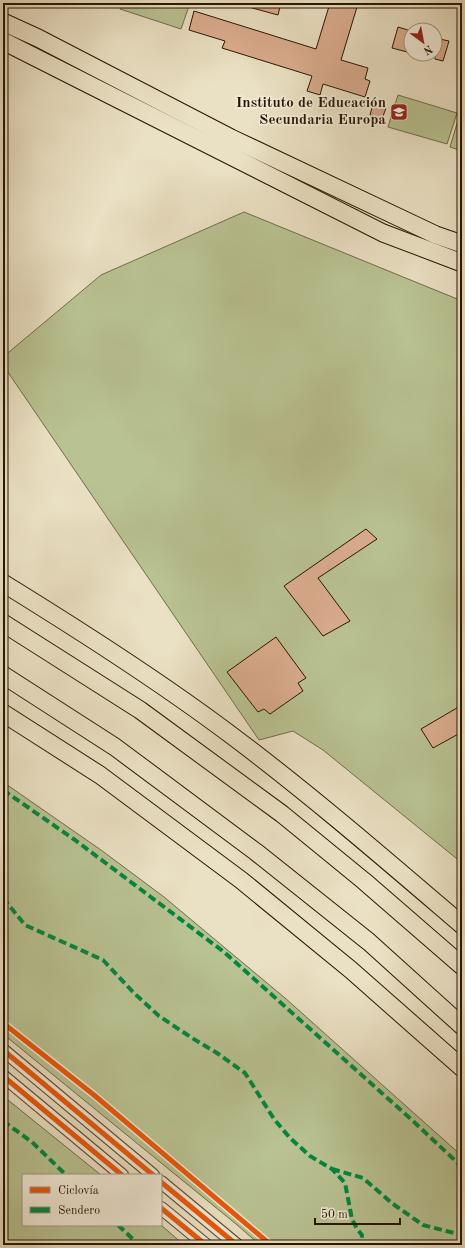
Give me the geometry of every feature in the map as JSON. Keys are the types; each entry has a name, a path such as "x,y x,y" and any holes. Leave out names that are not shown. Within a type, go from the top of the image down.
{"highway":[{"path":"3,18 20,29"},
{"path":"3,22 20,29 231,138 436,235 462,244"},
{"path":"3,41 383,233 462,263"},
{"path":"3,50 94,87"},
{"path":"3,583 74,626 160,683 232,736 306,794 462,925"},
{"path":"3,623 140,710 282,814 364,881 462,966"},
{"path":"3,675 115,747 256,852 369,942 462,1026"},
{"path":"3,713 100,775 241,880 356,975 462,1068"}],"street":[{"path":"3,1050 152,1174"},
{"path":"3,1076 121,1174"},
{"path":"162,1183 237,1245"},
{"path":"162,1209 206,1245"}],"green space":[{"path":"122,3 190,3 181,29 120,9"},
{"path":"398,95 457,113 447,144 388,127"},
{"path":"459,117 462,118 462,151 450,147"},
{"path":"244,212 462,301 462,863 323,750 293,731 259,740 3,365 3,357 101,275"},
{"path":"3,782 101,850 164,897 285,998 462,1156 462,1245 260,1245 3,1034"},
{"path":"3,1096 100,1174 22,1174 22,1226 162,1226 184,1245 3,1245"}],"building":[{"path":"245,3 281,3 278,15 245,6"},
{"path":"330,3 344,3 357,7 341,60 368,68 365,79 370,81 365,97 323,84 320,95 307,91 312,76 222,48 225,41 189,30 194,11 316,49"},
{"path":"398,27 403,29 403,51 392,48"},
{"path":"443,40 449,41 443,61"},
{"path":"373,104 386,108 382,119 370,115"},
{"path":"366,529 377,539 318,578 350,621 323,636 284,586"},
{"path":"276,637 306,678 298,683 303,691 270,714 264,709 258,712 227,672"},
{"path":"462,705 462,732 433,748 421,729"}],"marked path":[{"path":"3,790 75,840 224,952 413,1121 462,1167"},
{"path":"3,898 25,925 103,960 134,993 159,1016 217,1053 245,1073 274,1119 290,1138 310,1156 332,1169 345,1183 352,1219 362,1235 361,1245"},
{"path":"3,1121 32,1142 65,1174"},
{"path":"332,1169 363,1178 393,1204 423,1225 462,1235"},
{"path":"119,1226 139,1245"}],"cycle path":[{"path":"3,1023 94,1095 271,1245"},
{"path":"3,1050 152,1174"},
{"path":"3,1076 121,1174"},
{"path":"162,1183 237,1245"},
{"path":"162,1209 206,1245"}],"place":[{"name":"Instituto de Educación Secundaria Europa","path":"399,112"}]}
